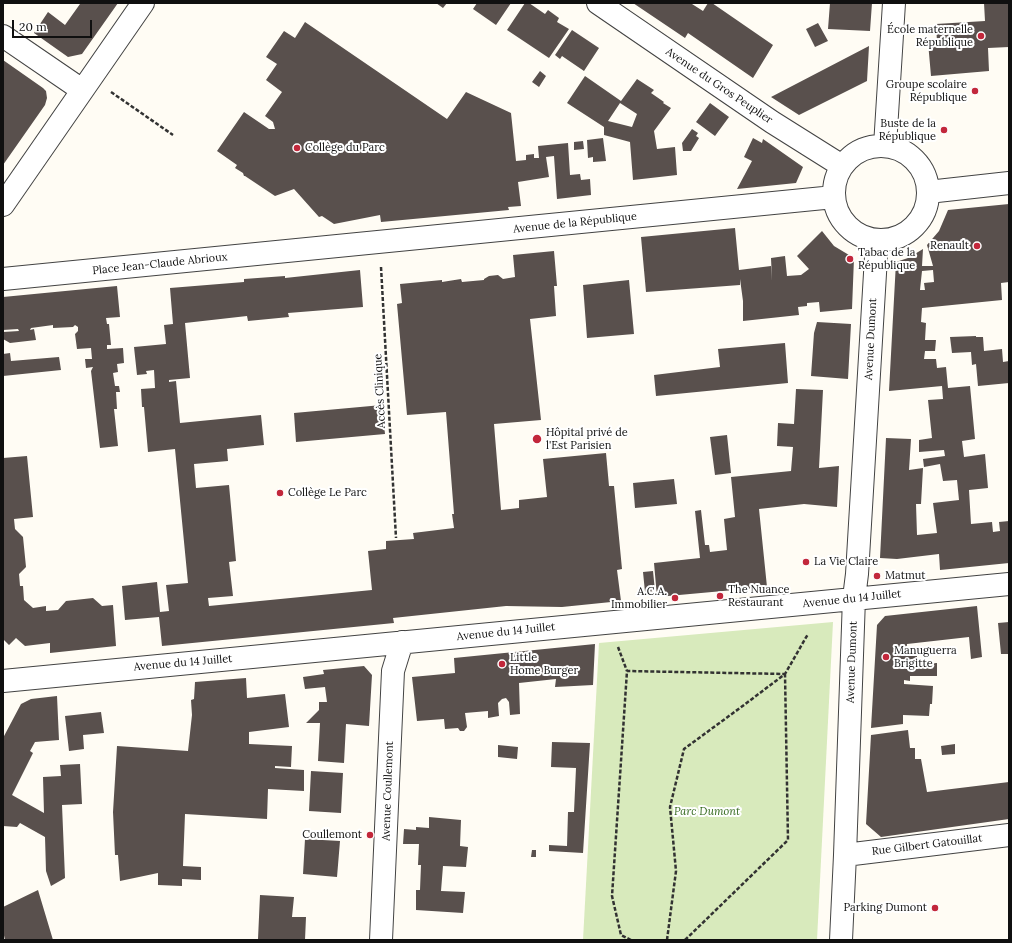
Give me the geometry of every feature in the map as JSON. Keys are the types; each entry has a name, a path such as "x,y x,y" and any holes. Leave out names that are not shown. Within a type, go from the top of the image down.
{"street":[{"path":"3,205 143,3"},
{"name":"Avenue du Gros Peuplier","path":"598,3 772,122 842,166"},
{"path":"884,146 894,3"},
{"path":"3,36 86,84"},
{"path":"884,146 898,149 910,156 919,166 925,179 928,192 926,208 918,222 913,227 907,232 893,239 878,240 864,238 843,222 837,210 834,197 834,186 842,166 850,157 872,147 884,146"},
{"path":"928,192 1009,183"},
{"name":"Avenue de la République","path":"317,249 834,197"},
{"name":"Avenue Dumont","path":"841,940 854,598 857,574 878,240"},
{"name":"Place Jean-Claude Abrioux","path":"3,279 317,249"},
{"name":"Avenue du 14 Juillet","path":"3,681 1009,584"},
{"name":"Avenue Coullemont","path":"382,940 393,671 402,642"},
{"name":"Rue Gilbert Gatouillat","path":"845,855 1009,835"}],"path":[{"path":"86,84 173,135"},
{"name":"Accès Clinique","path":"380,243 396,538"},
{"path":"667,940 676,871 670,807 684,749 785,674 808,634"},
{"path":"630,940 621,935 612,896 627,671 785,674"},
{"path":"685,940 788,840 785,674"}],"green space":[{"name":"Parc Dumont","path":"833,622 817,940 583,940 599,643"}],"building":[{"path":"78,3 118,3 82,54 68,57 34,33 48,12 65,25 80,4"},
{"path":"436,3 447,3 443,8"},
{"path":"477,3 511,3 496,25 473,9"},
{"path":"525,3 529,3 545,14 548,10 559,18 557,22 569,29 549,58 507,30"},
{"path":"633,3 693,3 692,4 703,11 708,3 712,3 773,45 753,78 688,33 685,38"},
{"path":"830,3 872,3 870,31 828,29"},
{"path":"984,3 1009,3 1009,47 988,48 989,71 931,76 928,42 937,42 936,24 985,21"},
{"path":"305,22 447,119 466,92 511,113 516,161 526,160 526,155 534,154 534,158 539,158 538,146 568,143 570,175 580,174 581,180 590,179 591,195 557,199 554,156 546,157 549,177 518,182 521,206 508,207 509,210 381,222 380,215 334,224 322,216 319,217 294,189 275,196 244,176 243,173 235,168 237,165 217,151 244,112 269,129 275,129 273,122 265,116 282,92 266,80 277,64 266,57 284,31 295,38"},
{"path":"818,23 828,41 815,47 806,29"},
{"path":"572,30 599,48 584,71 562,56 560,59 555,55"},
{"path":"869,46 867,81 799,115 771,97"},
{"path":"3,60 43,88 46,91 47,98 45,105 3,165"},
{"path":"540,71 546,76 539,87 532,82"},
{"path":"585,76 621,101 637,79 654,90 651,93 671,108 654,131 657,149 675,147 677,175 633,180 630,142 604,135 604,127 567,103","holes":["620,103 637,114 632,127 608,121"]},
{"path":"710,103 729,117 715,136 696,122"},
{"path":"692,129 698,133 696,136 699,138 691,151 683,151 682,143"},
{"path":"603,138 606,161 593,162 593,157 588,158 587,140"},
{"path":"753,138 762,143 763,139 803,167 796,183 737,189 752,161 744,157"},
{"path":"583,141 584,149 574,150 574,142"},
{"path":"1009,204 1009,282 1001,283 1002,300 922,308 921,322 926,323 925,340 936,340 935,351 925,351 924,359 936,359 937,368 946,367 948,388 970,386 975,439 962,441 964,457 985,454 988,488 969,490 971,524 992,522 993,532 1000,531 999,522 1009,521 1009,563 940,570 939,554 897,559 880,558 886,438 911,439 909,470 923,468 921,504 916,504 917,535 937,533 933,503 959,500 957,480 943,481 940,464 924,467 923,459 945,456 944,450 919,452 919,440 932,438 928,400 943,399 942,386 889,391 896,262 908,258 923,249 922,266 933,266 927,245 939,231 948,210","holes":["933,270 934,282 924,283 925,290 920,290 922,271"]},
{"path":"735,228 739,270 771,266 772,281 771,258 785,256 787,276 801,275 809,269 797,256 822,231 834,246 854,258 852,309 820,312 819,302 807,303 807,306 798,307 799,315 743,321 743,301 740,279 740,285 646,292 641,237"},
{"path":"554,251 557,286 554,286 556,316 530,319 541,420 494,424 501,510 519,508 519,500 547,497 543,459 606,453 609,486 614,486 622,569 617,570 621,601 562,607 506,606 393,618 394,623 162,646 159,617 125,620 122,586 157,582 160,612 169,611 166,585 188,583 175,449 148,452 141,389 155,388 154,370 146,371 147,374 137,375 134,347 166,344 164,325 173,324 170,288 244,282 244,279 285,276 285,278 360,270 363,307 288,313 289,317 248,321 247,316 185,323 190,378 169,380 169,382 176,381 180,423 261,415 264,445 227,449 228,461 194,464 196,488 229,485 236,561 229,562 233,596 208,598 209,606 372,590 368,551 386,549 386,541 414,539 413,533 454,528 446,412 407,415 397,304 402,303 400,284 442,280 442,282 461,279 462,282 484,280 489,276 498,275 503,279 515,277 513,255"},
{"path":"629,280 634,334 587,338 583,285"},
{"path":"117,286 120,317 106,318 107,324 109,324 111,345 107,345 107,349 123,348 124,363 117,364 118,372 113,373 115,386 119,386 120,392 116,392 117,409 114,409 118,446 100,448 91,371 93,367 86,368 85,359 92,359 91,348 77,349 75,334 78,331 78,327 75,325 73,327 53,328 53,325 31,328 30,330 34,329 36,340 10,343 3,339 3,332 19,331 18,329 3,330 3,297"},
{"path":"817,322 851,324 848,379 811,376 814,333"},
{"path":"950,337 983,337 984,351 1002,349 1003,362 1009,361 1009,383 978,386 976,364 972,365 971,352 952,353"},
{"path":"785,343 788,383 656,396 654,375 720,367 718,349"},
{"path":"10,353 11,361 59,357 61,370 3,376 3,354"},
{"path":"796,389 823,390 819,468 839,466 837,507 804,504 759,509 767,587 657,597 654,563 700,558 695,511 701,510 705,545 709,545 710,552 727,550 724,519 735,517 731,477 791,471 793,447 777,446 778,423 794,424"},
{"path":"382,405 385,434 296,442 294,413"},
{"path":"727,435 731,473 715,475 710,437"},
{"path":"27,456 33,517 14,519 15,529 23,537 26,567 19,574 20,586 23,586 24,600 33,608 46,606 46,611 58,610 66,601 93,598 102,606 113,605 116,646 50,653 50,643 25,646 16,638 9,645 3,639 3,458"},
{"path":"674,479 677,504 635,508 633,483"},
{"path":"653,571 655,591 645,592 643,572"},
{"path":"977,606 982,657 971,659 969,637 907,644 906,656 917,656 917,664 937,663 937,676 910,676 910,681 904,680 904,684 933,686 932,704 930,704 929,716 903,715 903,724 871,728 877,625 885,616"},
{"path":"1009,622 1009,654 1001,654 998,623"},
{"path":"595,644 593,685 555,687 556,679 519,683 520,714 510,715 509,702 506,698 502,699 498,703 499,716 488,718 488,711 465,713 467,727 464,731 460,731 458,728 445,729 444,719 417,721 412,677 455,673 454,658"},
{"path":"364,666 372,675 369,726 346,724 344,763 318,761 320,723 306,723 319,710 319,702 327,702 325,687 305,689 303,677 324,674 323,670"},
{"path":"246,678 247,698 285,694 289,727 249,732 249,744 292,746 291,767 275,766 275,768 304,770 304,791 268,789 267,819 185,814 183,866 201,867 201,880 182,879 182,886 158,885 158,873 120,881 118,855 115,855 113,812 117,746 188,751 192,715 191,700 194,699 195,682"},
{"path":"57,696 59,740 35,742 30,751 33,753 12,795 44,813 43,777 61,776 60,765 80,764 82,804 62,805 65,878 51,886 46,871 45,837 20,823 17,827 3,826 3,738 21,704 31,699"},
{"path":"101,712 104,733 83,735 84,749 69,751 65,716"},
{"path":"908,730 910,748 915,748 915,759 921,759 927,792 1009,782 1009,819 881,837 866,824 871,735"},
{"path":"552,742 590,743 583,853 549,851 549,845 567,846 568,812 574,812 576,768 551,767"},
{"path":"955,744 955,754 942,755 941,746"},
{"path":"498,745 518,747 517,759 498,757"},
{"path":"311,771 343,773 341,813 309,811"},
{"path":"429,817 461,820 460,846 468,847 466,867 443,866 441,891 465,892 463,913 416,910 416,890 420,890 421,865 418,865 419,844 403,844 404,829 416,830 416,827 429,828"},
{"path":"305,839 340,841 337,877 303,874"},
{"path":"532,850 536,850 536,857 531,857"},
{"path":"38,890 53,940 5,940 3,931 3,907"},
{"path":"260,895 294,897 292,917 306,917 305,940 258,939"}],"place":[{"name":"École maternelle République","path":"981,36"},
{"name":"Groupe scolaire République","path":"975,91"},
{"name":"Buste de la République","path":"944,130"},
{"name":"Collège du Parc","path":"297,148"},
{"name":"Renault","path":"977,246"},
{"name":"Tabac de la République","path":"850,259"},
{"name":"Hôpital privé de l'Est Parisien","path":"537,439"},
{"name":"Collège Le Parc","path":"280,493"},
{"name":"La Vie Claire","path":"806,562"},
{"name":"Matmut","path":"877,576"},
{"name":"The Nuance Restaurant","path":"720,596"},
{"name":"A.C.A. Immobilier","path":"675,598"},
{"name":"Manuguerra Brigitte","path":"886,657"},
{"name":"Little Home Burger","path":"502,664"},
{"name":"Coullemont","path":"370,835"},
{"name":"Parking Dumont","path":"935,908"}]}
